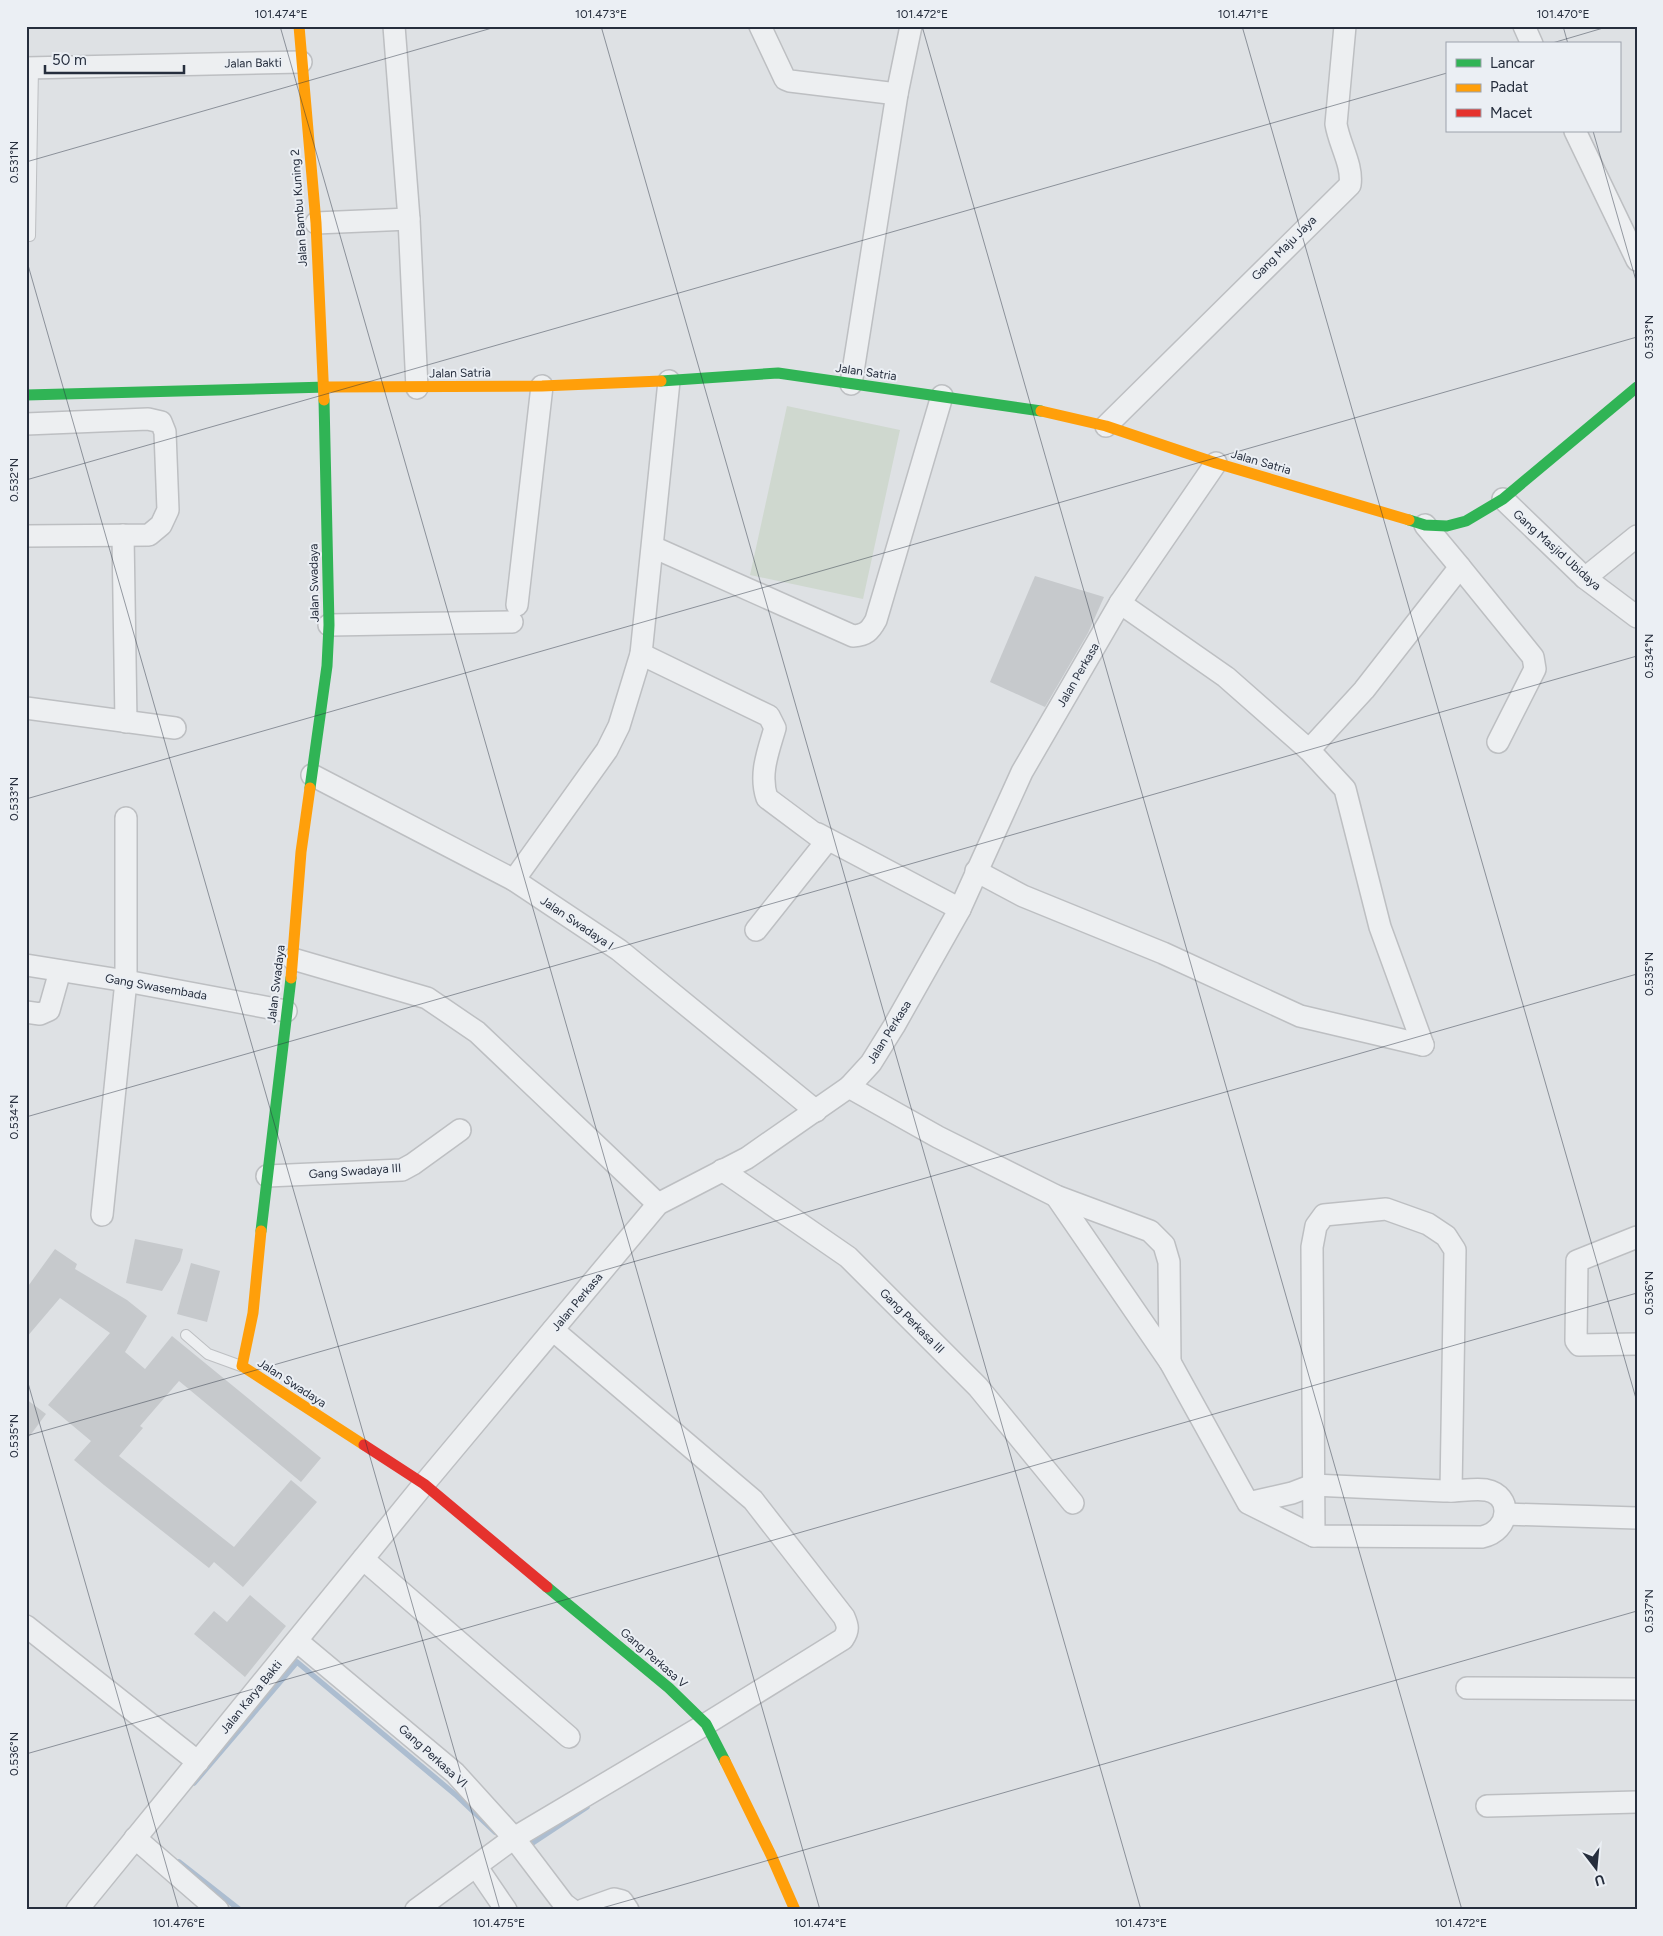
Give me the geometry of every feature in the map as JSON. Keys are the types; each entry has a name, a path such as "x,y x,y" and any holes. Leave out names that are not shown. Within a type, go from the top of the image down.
{"street":[{"name":"Jalan Bambu Kuning 2","path":"299,26 316,223 324,387"},
{"path":"394,26 409,219 417,388"},
{"path":"760,26 785,79 897,94"},
{"path":"851,384 897,94 911,26"},
{"name":"Gang Maju Jaya","path":"1106,426 1350,185 1349,168 1336,124 1345,26"},
{"path":"1524,26 1531,42"},
{"name":"Jalan Bakti","path":"30,68 301,62"},
{"path":"1575,132 1637,260"},
{"path":"316,223 409,219"},
{"name":"Jalan Satria","path":"26,395 324,387 542,386 669,381 778,373 1032,408 1106,426 1216,463 1425,524 1446,526 1466,521 1502,499 1637,387"},
{"path":"514,880 607,750 619,726 641,654 669,381"},
{"path":"329,625 515,614 542,386"},
{"name":"Jalan Swadaya","path":"324,387 329,625 327,666 302,852 293,959 253,1313 242,1366 424,1484"},
{"path":"653,547 853,636 863,635 871,630 876,620 942,396"},
{"path":"26,424 148,419 161,422 165,432 168,510 161,525 149,535 26,536"},
{"name":"Jalan Perkasa","path":"424,1484 658,1204 747,1158 849,1087 870,1063 894,1026 960,909 1022,772 1120,603 1216,463"},
{"name":"Gang Masjid Ubidaya","path":"1502,499 1585,578 1637,617"},
{"path":"1425,524 1533,657 1535,669 1498,742"},
{"path":"123,536 126,722"},
{"path":"1585,578 1637,536"},
{"path":"1309,750 1364,690 1460,567"},
{"path":"976,871 1023,896 1163,953 1300,1016 1422,1045 1380,927 1345,789 1309,750 1226,676 1120,603"},
{"path":"641,654 769,716 775,728 763,769 763,787 767,798 818,834 960,909"},
{"path":"26,708 175,728"},
{"name":"Jalan Swadaya I","path":"312,775 514,880 619,950 816,1111"},
{"path":"102,1215 126,981 126,818"},
{"path":"756,930 826,842 818,834"},
{"path":"293,959 427,998 477,1032 658,1204"},
{"name":"Gang Swasembada","path":"26,965 126,981 286,1011"},
{"path":"26,1012 40,1014 49,1010 60,971"},
{"path":"849,1087 938,1137 1056,1196 1150,1231 1164,1244 1169,1262 1170,1362"},
{"name":"Gang Swadaya III","path":"267,1176 402,1170 460,1130"},
{"name":"Gang Perkasa III","path":"722,1170 848,1257 978,1387 1073,1503"},
{"path":"1056,1196 1170,1362 1248,1503 1314,1536 1482,1537 1497,1532 1502,1526 1505,1514 1503,1503 1492,1492 1485,1490 1451,1491 1313,1485 1292,1494 1248,1503"},
{"path":"1314,1536 1312,1247 1316,1226 1324,1214 1386,1208 1428,1224 1446,1236 1455,1250 1451,1491"},
{"path":"1637,1237 1578,1262 1576,1341 1579,1345 1637,1344"},
{"path":"416,1910 514,1838 706,1724 843,1638 847,1632 848,1626 844,1617 753,1500 554,1330"},
{"name":"Jalan Karya Bakti","path":"77,1910 424,1484"},
{"name":"Gang Perkasa V","path":"424,1484 669,1688 706,1724 771,1855 795,1910"},
{"path":"1505,1514 1637,1518"},
{"path":"363,1559 569,1736"},
{"path":"26,1626 198,1762"},
{"name":"Gang Perkasa VI","path":"297,1640 456,1773 514,1838 564,1904 572,1910"},
{"path":"1467,1688 1637,1689"},
{"path":"1487,1806 1637,1802"},
{"path":"135,1838 218,1910"},
{"path":"476,1866 506,1910"},
{"path":"583,1910 614,1899 622,1901 628,1910"}],"lane":[{"path":"30,68 30,236"},
{"path":"186,1335 208,1354 242,1366"}],"shaded area":[{"path":"787,406 900,430 863,599 750,575"}],"building":[{"path":"1035,576 1104,597 1088,633 1045,707 990,682"},
{"path":"135,1239 183,1249 180,1261 162,1291 126,1283"},
{"path":"55,1249 77,1264 75,1269 127,1300 147,1316 125,1352 145,1369 172,1336 321,1458 301,1482 179,1381 140,1426 143,1428 119,1456 234,1547 291,1480 317,1502 243,1587 214,1562 209,1568 74,1460 91,1441 48,1405 110,1333 60,1298 26,1338 26,1289"},
{"path":"191,1263 220,1271 207,1322 177,1314"},
{"path":"26,1399 46,1414 26,1441"},
{"path":"250,1595 286,1626 245,1677 194,1634 214,1611 227,1622"}],"waterway":[{"path":"194,1783 297,1662 457,1796 495,1832"},
{"path":"528,1846 587,1807"},
{"path":"179,1862 240,1910"}],"traffic: fast":[{"path":"661,381 778,373 1041,411"},
{"path":"26,395 327,387"},
{"path":"1409,520 1425,525 1447,526 1466,521 1503,499 1637,387"},
{"path":"310,788 327,666 329,625 324,400"},
{"path":"261,1231 291,978"},
{"path":"547,1587 669,1688 706,1724 725,1761"}],"traffic: slow":[{"path":"299,26 316,223 324,400"},
{"path":"327,387 542,386 661,381"},
{"path":"1041,411 1106,426 1216,463 1409,520"},
{"path":"291,978 301,852 310,788"},
{"path":"261,1231 253,1313 242,1366 364,1445"},
{"path":"725,1761 771,1855 795,1910"}],"traffic: jam":[{"path":"364,1445 424,1484 547,1587"}]}
